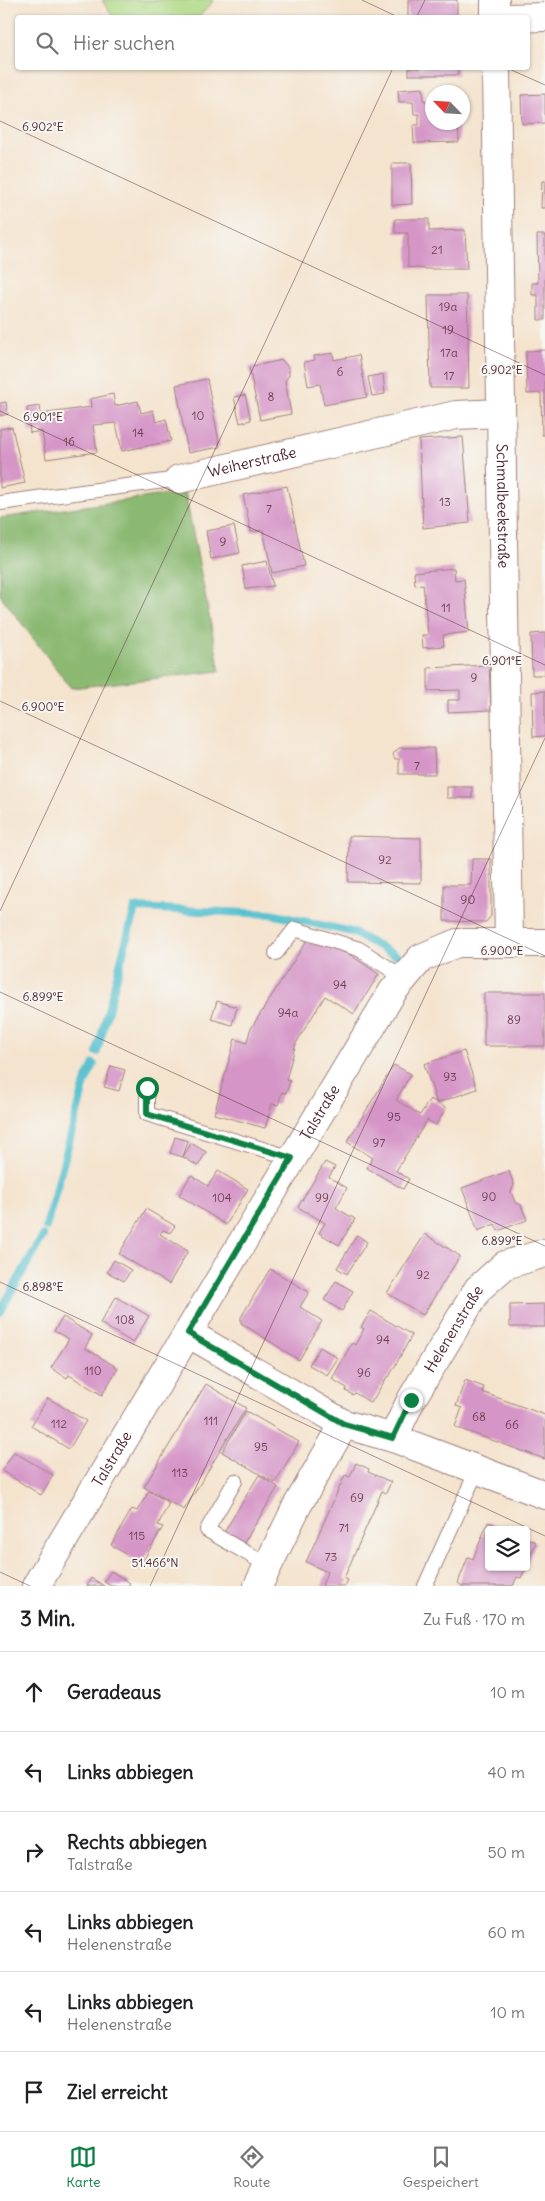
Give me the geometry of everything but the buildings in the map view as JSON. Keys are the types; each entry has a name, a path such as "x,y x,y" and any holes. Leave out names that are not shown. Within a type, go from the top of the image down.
{"street":[{"path":"495,0 495,15"},
{"path":"530,17 545,17"},
{"name":"Schmalbeekstraße","path":"496,70 509,943"},
{"name":"Weiherstraße","path":"180,479 456,414 501,413"},
{"name":"Talstraße","path":"36,1586 393,991 420,958 457,943 545,943"},
{"name":"Helenenstraße","path":"393,1438 411,1400 478,1289 505,1265 545,1252"},
{"path":"188,1333 344,1424 393,1438 545,1495"},
{"path":"262,1576 297,1506 344,1424"}],"lane":[{"name":"Weiherstraße","path":"0,503 180,479"},
{"path":"276,953 295,929 359,949 404,978"},
{"path":"147,1088 147,1114 292,1158"},
{"path":"425,1586 477,1470"},
{"path":"235,1481 207,1530 262,1576"}],"green space":[{"path":"102,0 214,0 201,15 112,15"},
{"path":"185,492 220,671 71,688 0,595 0,518"}],"waterway":[{"path":"97,1052 135,908 271,914 352,932 399,957"},
{"path":"46,1227 85,1083 94,1064"},
{"path":"0,1312 43,1236"}],"route":[{"path":"147,1088 147,1114 292,1158 188,1333 344,1424 393,1438 411,1400"}]}
